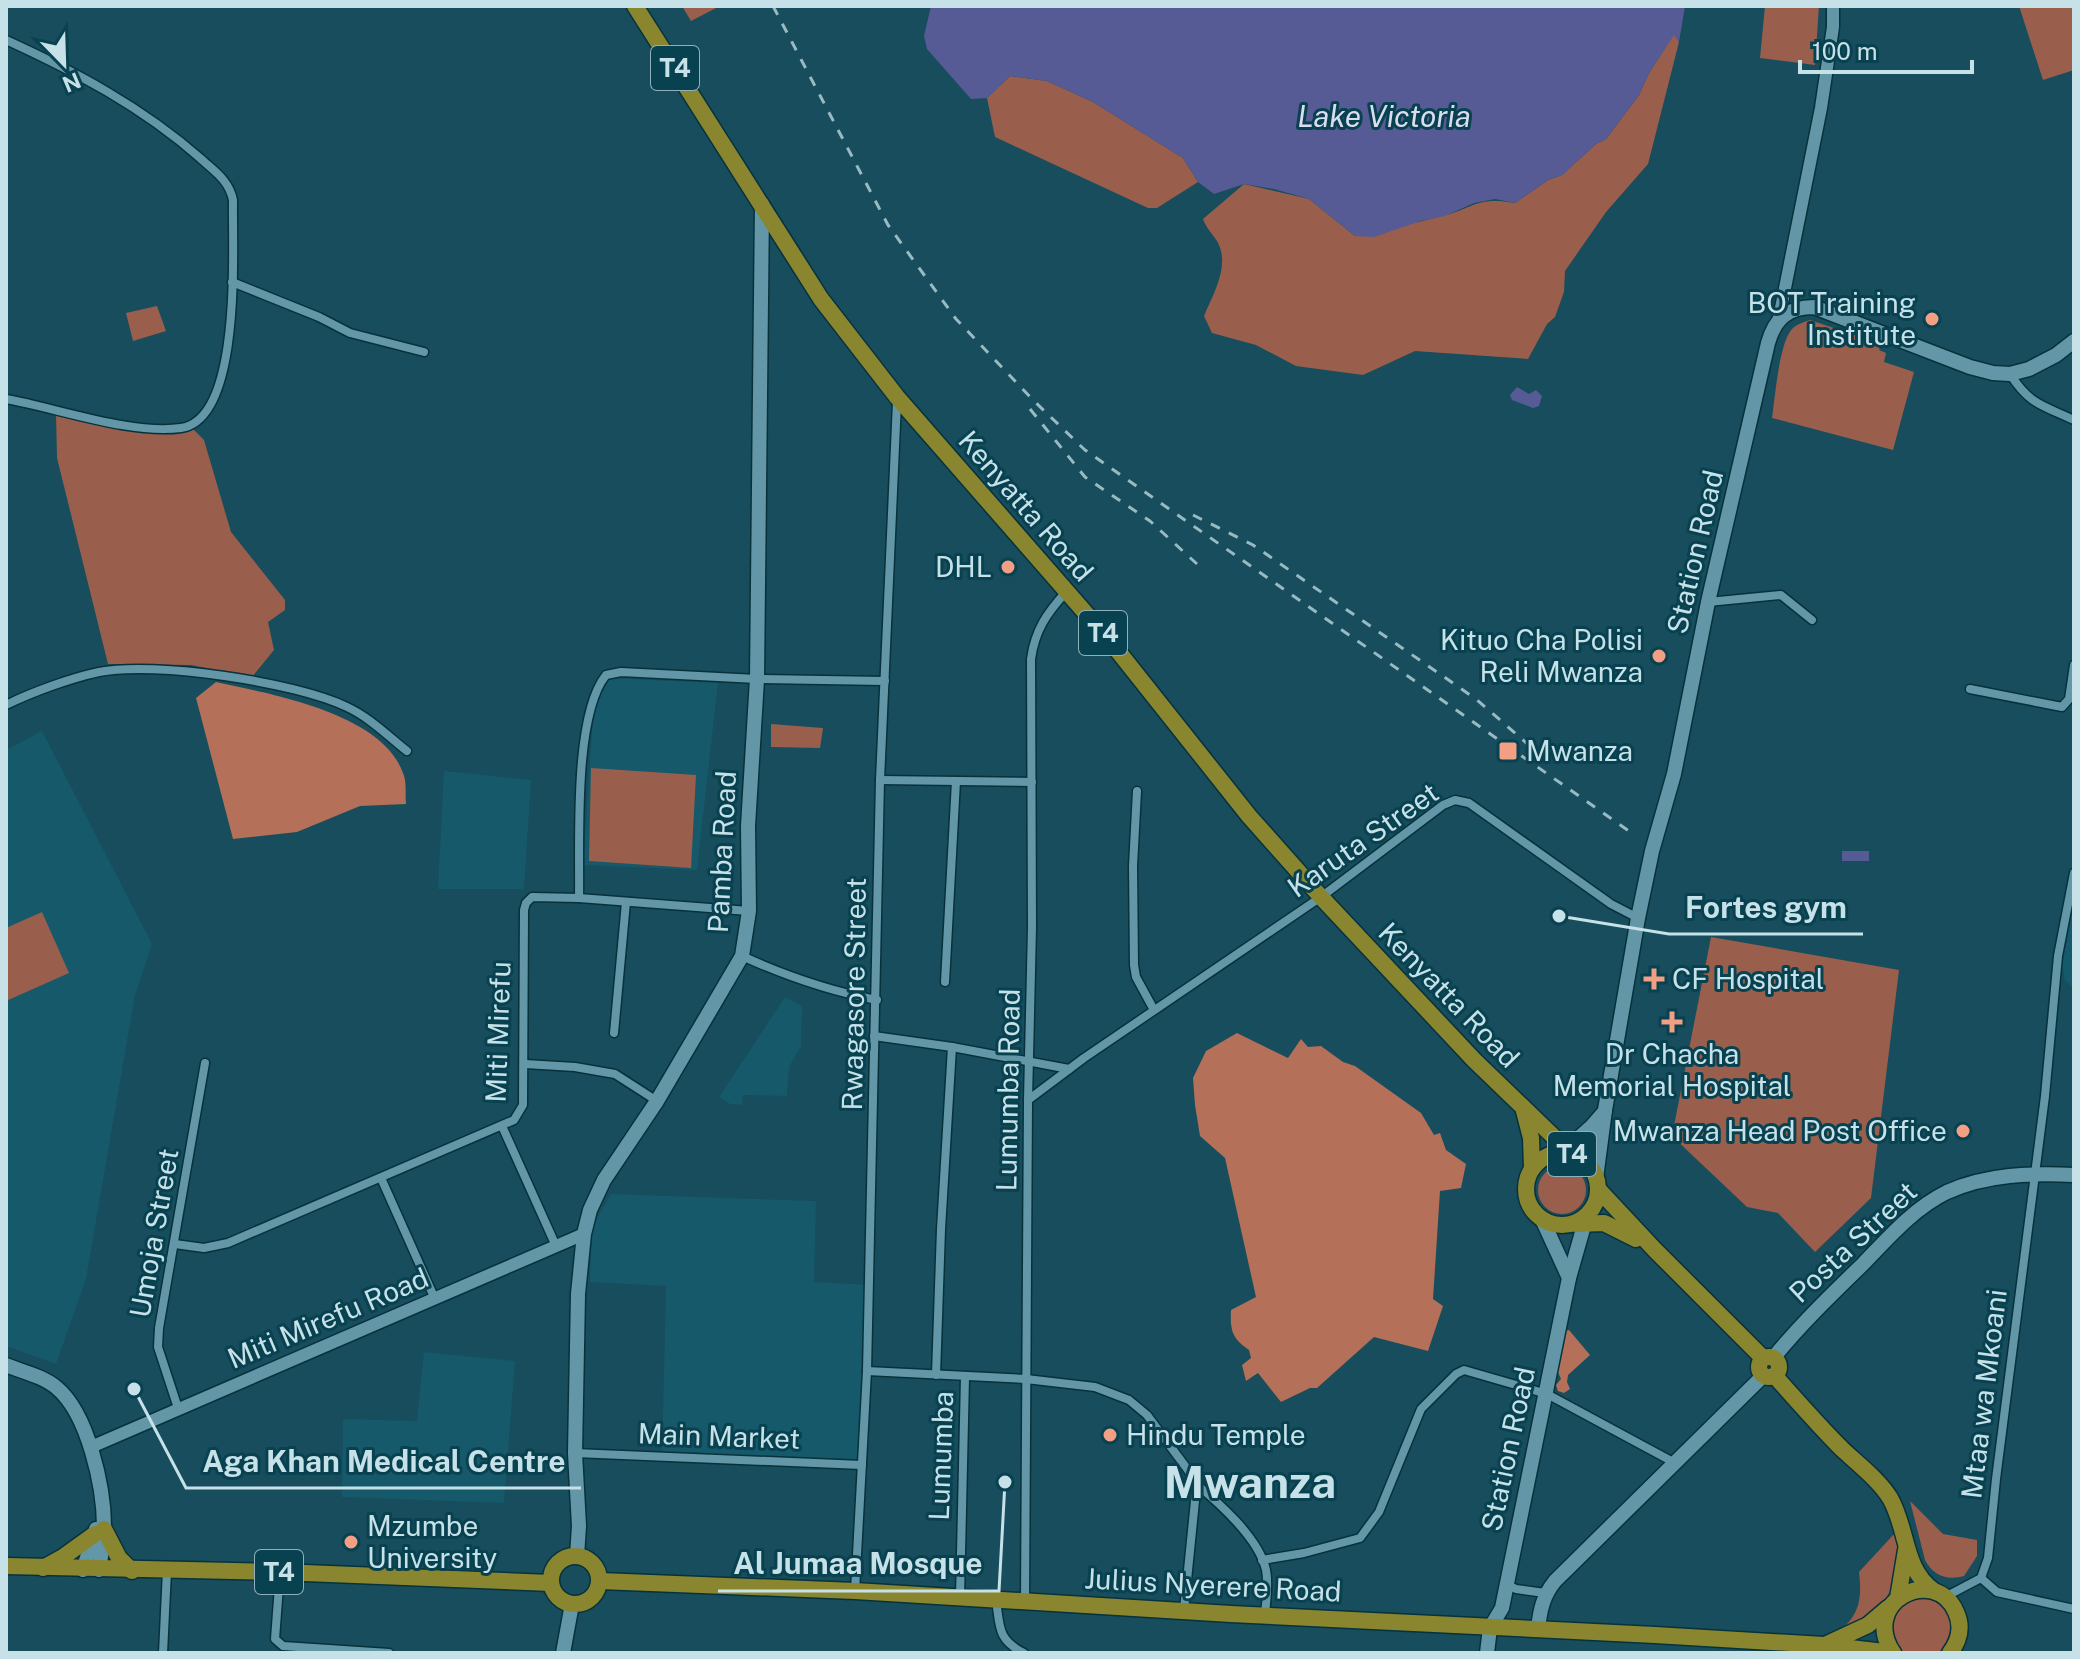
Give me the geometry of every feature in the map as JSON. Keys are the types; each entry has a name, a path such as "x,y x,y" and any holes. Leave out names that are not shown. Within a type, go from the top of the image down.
{"highway":[{"name":"Kenyatta Road","path":"635,6 821,299 897,397 1110,641 1249,816 1321,897 1524,1110 1557,1140 1563,1152"},
{"name":"Kenyatta Road","path":"1524,1110 1531,1138 1532,1169"},
{"name":"T4","path":"1655,1250 1615,1226 1586,1219 1567,1225 1552,1224 1542,1219 1528,1202 1528,1179 1532,1169 1540,1161 1563,1152 1583,1160 1597,1183 1655,1250 1886,1493 1900,1519 1906,1548 1920,1579 1939,1594"},
{"name":"T4","path":"1586,1219 1597,1200 1597,1183"},
{"path":"41,1568 100,1532 132,1571"},
{"name":"T4","path":"1894,1602 1906,1548"},
{"path":"577,1556 584,1557 596,1567 600,1581 591,1598 572,1604 558,1597 551,1583 553,1568 561,1560 577,1556"},
{"name":"T4","path":"6,1566 280,1572 551,1583"},
{"name":"Julius Nyerere Road","path":"600,1581 855,1591 1184,1612 1538,1629 1893,1653"},
{"path":"1893,1653 1886,1642 1884,1629 1894,1602 1910,1591 1939,1594 1954,1606 1960,1632 1950,1653"},
{"name":"Julius Nyerere Road","path":"1824,1649 1868,1625 1894,1602"}],"main road":[{"name":"Pamba Road","path":"577,1556 578,1294 584,1234 590,1210 604,1180 657,1101 742,956 749,911 748,826 757,679 762,204"},
{"path":"1779,318 1804,307 1825,309 1970,367 2010,374 2043,363 2074,341"},
{"name":"Station Road","path":"1597,1183 1605,1110 1638,918 1677,760 1708,602 1768,343 1779,318"},
{"path":"1563,1152 1605,1110"},
{"name":"Posta Street","path":"1545,1593 1769,1367 1828,1298 1923,1207 1945,1193 1969,1184 2033,1174 2074,1175"},
{"path":"1542,1219 1569,1278"},
{"name":"Station Road","path":"1487,1653 1490,1628 1502,1608 1569,1278 1586,1219"},
{"path":"6,1365 48,1381 59,1389 69,1400 91,1447 100,1497 100,1532 91,1570"},
{"path":"1538,1629 1545,1593"},
{"path":"563,1653 572,1604"}],"street":[{"name":"Station Road","path":"1779,318 1821,108 1833,27 1833,6"},
{"path":"6,40 74,72 147,115 224,180 233,200 230,336 221,379 205,413 191,425 169,429 139,426 6,399"},
{"path":"232,282 350,333 424,352"},
{"path":"2010,374 2020,390 2033,402 2074,420"},
{"name":"Rwagasore Street","path":"855,1591 867,1371 880,780 897,397"},
{"name":"Lumumba Road","path":"1025,1601 1028,1100 1032,998 1031,711 1034,640 1041,623 1066,592"},
{"path":"1708,602 1781,595 1812,620"},
{"path":"1970,689 2057,707 2066,704 2073,682 2074,665"},
{"path":"6,705 97,672 191,671 281,688 347,706 407,751"},
{"path":"579,898 584,733 603,677 608,673 885,681"},
{"path":"880,780 1032,782"},
{"path":"945,982 956,781"},
{"path":"1137,791 1133,866 1134,965 1136,977 1154,1010"},
{"name":"Karuta Street","path":"1028,1100 1321,897 1393,840 1455,800 1469,803 1611,904 1638,918"},
{"name":"Mtaa wa Mkoani","path":"1981,1578 1988,1558 2045,1096 2054,987 2074,873"},
{"name":"Miti Mirefu","path":"175,1244 204,1248 228,1243 514,1120 523,1105 526,903 532,897 749,911"},
{"path":"614,1033 626,902"},
{"path":"742,956 793,978 877,1000"},
{"path":"874,1036 1069,1069"},
{"path":"936,1375 952,1047"},
{"name":"Umoja Street","path":"178,1408 158,1347 159,1328 205,1063"},
{"path":"525,1064 575,1067 615,1074 657,1101"},
{"path":"502,1126 556,1246"},
{"path":"381,1178 435,1299"},
{"name":"Miti Mirefu Road","path":"91,1447 584,1234"},
{"path":"1265,1615 1267,1579 1262,1560 1360,1538 1379,1512 1421,1409 1456,1374 1464,1370 1547,1394 1676,1463"},
{"path":"867,1371 965,1377"},
{"name":"Lumumba","path":"960,1597 965,1377 1026,1379 1095,1387 1129,1400 1147,1415 1194,1482 1236,1523 1262,1560"},
{"name":"Main Market","path":"575,1453 862,1465"},
{"path":"1184,1612 1195,1501 1194,1482"},
{"path":"163,1653 167,1571"},
{"path":"280,1572 275,1639 278,1643 283,1646 389,1653"},
{"path":"1939,1594 1981,1578 1997,1592 2074,1609"},
{"path":"1506,1584 1529,1592 1545,1593"},
{"path":"996,1600 1005,1653"},
{"path":"1004,1640 1024,1653"}],"shaded area":[{"path":"682,6 720,6 691,21"},
{"path":"1765,6 1819,6 1815,65 1760,58"},
{"path":"2019,6 2074,6 2074,70 2043,80"},
{"path":"1674,34 1679,42 1648,164 1606,212 1565,271 1564,292 1555,317 1547,324 1528,359 1415,351 1363,375 1296,366 1256,345 1212,333 1204,316 1219,279 1222,260 1217,241 1203,219 1244,184 1309,199 1355,236 1431,219 1483,202 1515,203 1548,180 1562,175 1596,144 1606,139 1639,95"},
{"path":"1010,76 1047,81 1093,102 1183,158 1198,182 1157,208 1148,208 995,137 987,98"},
{"path":"157,306 166,331 133,341 126,313"},
{"path":"1810,320 1881,344 1879,350 1886,353 1884,362 1914,372 1893,450 1772,418 1784,346 1794,327"},
{"path":"56,413 161,433 193,429 204,440 231,532 285,600 285,610 268,622 274,650 252,677 191,665 108,664 57,458"},
{"path":"607,678 718,683 697,870 583,865 593,716"},
{"path":"216,682 293,700 349,721 373,735 391,752 403,773 406,804 360,806 297,832 233,839 196,698"},
{"path":"771,724 823,728 820,748 771,747"},
{"path":"42,731 152,944 135,995 86,1279 56,1364 6,1346 6,750"},
{"path":"591,768 696,775 691,868 589,861"},
{"path":"444,771 531,780 524,889 438,889"},
{"path":"2074,901 2074,988 2065,981 2062,965"},
{"path":"42,912 69,973 6,1001 6,928"},
{"path":"1711,937 1899,970 1871,1198 1815,1252 1778,1213 1747,1207 1672,1136"},
{"path":"785,997 802,1006 801,1046 789,1067 787,1096 743,1095 742,1105 730,1104 719,1097"},
{"path":"1237,1033 1288,1058 1301,1039 1308,1047 1321,1046 1421,1113 1434,1135 1440,1133 1446,1150 1466,1164 1461,1188 1440,1191 1433,1299 1443,1306 1428,1351 1374,1337 1317,1388 1310,1388 1281,1402 1258,1373 1246,1381 1242,1365 1251,1358 1249,1350 1233,1333 1231,1310 1256,1297 1225,1158 1200,1136 1195,1105 1193,1078 1206,1051"},
{"path":"1562,1166 1571,1167 1579,1173 1585,1181 1585,1199 1579,1207 1571,1213 1562,1214 1553,1213 1545,1207 1539,1199 1538,1190 1539,1181 1545,1173 1553,1167"},
{"path":"611,1194 816,1201 814,1282 869,1285 862,1465 662,1456 666,1286 590,1282 592,1227"},
{"path":"1569,1330 1590,1355 1568,1375 1570,1389 1564,1393 1558,1391 1556,1385 1561,1379 1554,1363 1565,1331"},
{"path":"424,1352 515,1361 504,1503 342,1497 343,1419 417,1421"},
{"path":"1910,1501 1943,1534 1977,1540 1977,1556 1964,1576 1946,1577 1928,1565"},
{"path":"1895,1533 1898,1536 1898,1556 1888,1596 1870,1614 1839,1632 1858,1605 1859,1572"},
{"path":"1924,1597 1948,1612 1952,1620 1951,1636 1938,1653 1904,1653 1891,1636 1892,1619 1904,1605"}],"water":[{"name":"Lake Victoria","path":"931,6 1685,6 1679,42 1674,35 1649,73 1639,95 1606,139 1596,144 1562,175 1548,180 1515,203 1495,199 1474,203 1445,216 1374,237 1355,236 1309,199 1274,189 1244,184 1214,194 1198,182 1183,158 1093,102 1047,81 1010,76 987,98 971,99 927,49 924,36"},
{"path":"1517,387 1529,394 1536,390 1542,396 1539,406 1533,408 1512,400 1510,395"},
{"path":"1842,851 1869,851 1869,861 1842,861"}],"railway":[{"path":"773,6 888,225 956,319 1033,400 1085,450 1636,836"},
{"path":"1030,409 1085,477 1150,521 1197,564"},
{"path":"1193,515 1253,545 1476,699 1547,761"}],"place":[{"name":"BOT Training Institute","path":"1932,319"},
{"name":"DHL","path":"1008,567"},
{"name":"Kituo Cha Polisi Reli Mwanza","path":"1659,656"},
{"name":"Mwanza","path":"1508,751"},
{"name":"Fortes gym","path":"1559,916"},
{"name":"CF Hospital","path":"1654,979"},
{"name":"Dr Chacha Memorial Hospital","path":"1672,1022"},
{"name":"Mwanza Head Post Office","path":"1963,1131"},
{"name":"Aga Khan Medical Centre","path":"134,1389"},
{"name":"Hindu Temple","path":"1110,1435"},
{"name":"Al Jumaa Mosque","path":"1005,1482"},
{"name":"Mzumbe University","path":"351,1542"}],"district":[{"name":"Mwanza","path":"1250,1483"}]}
